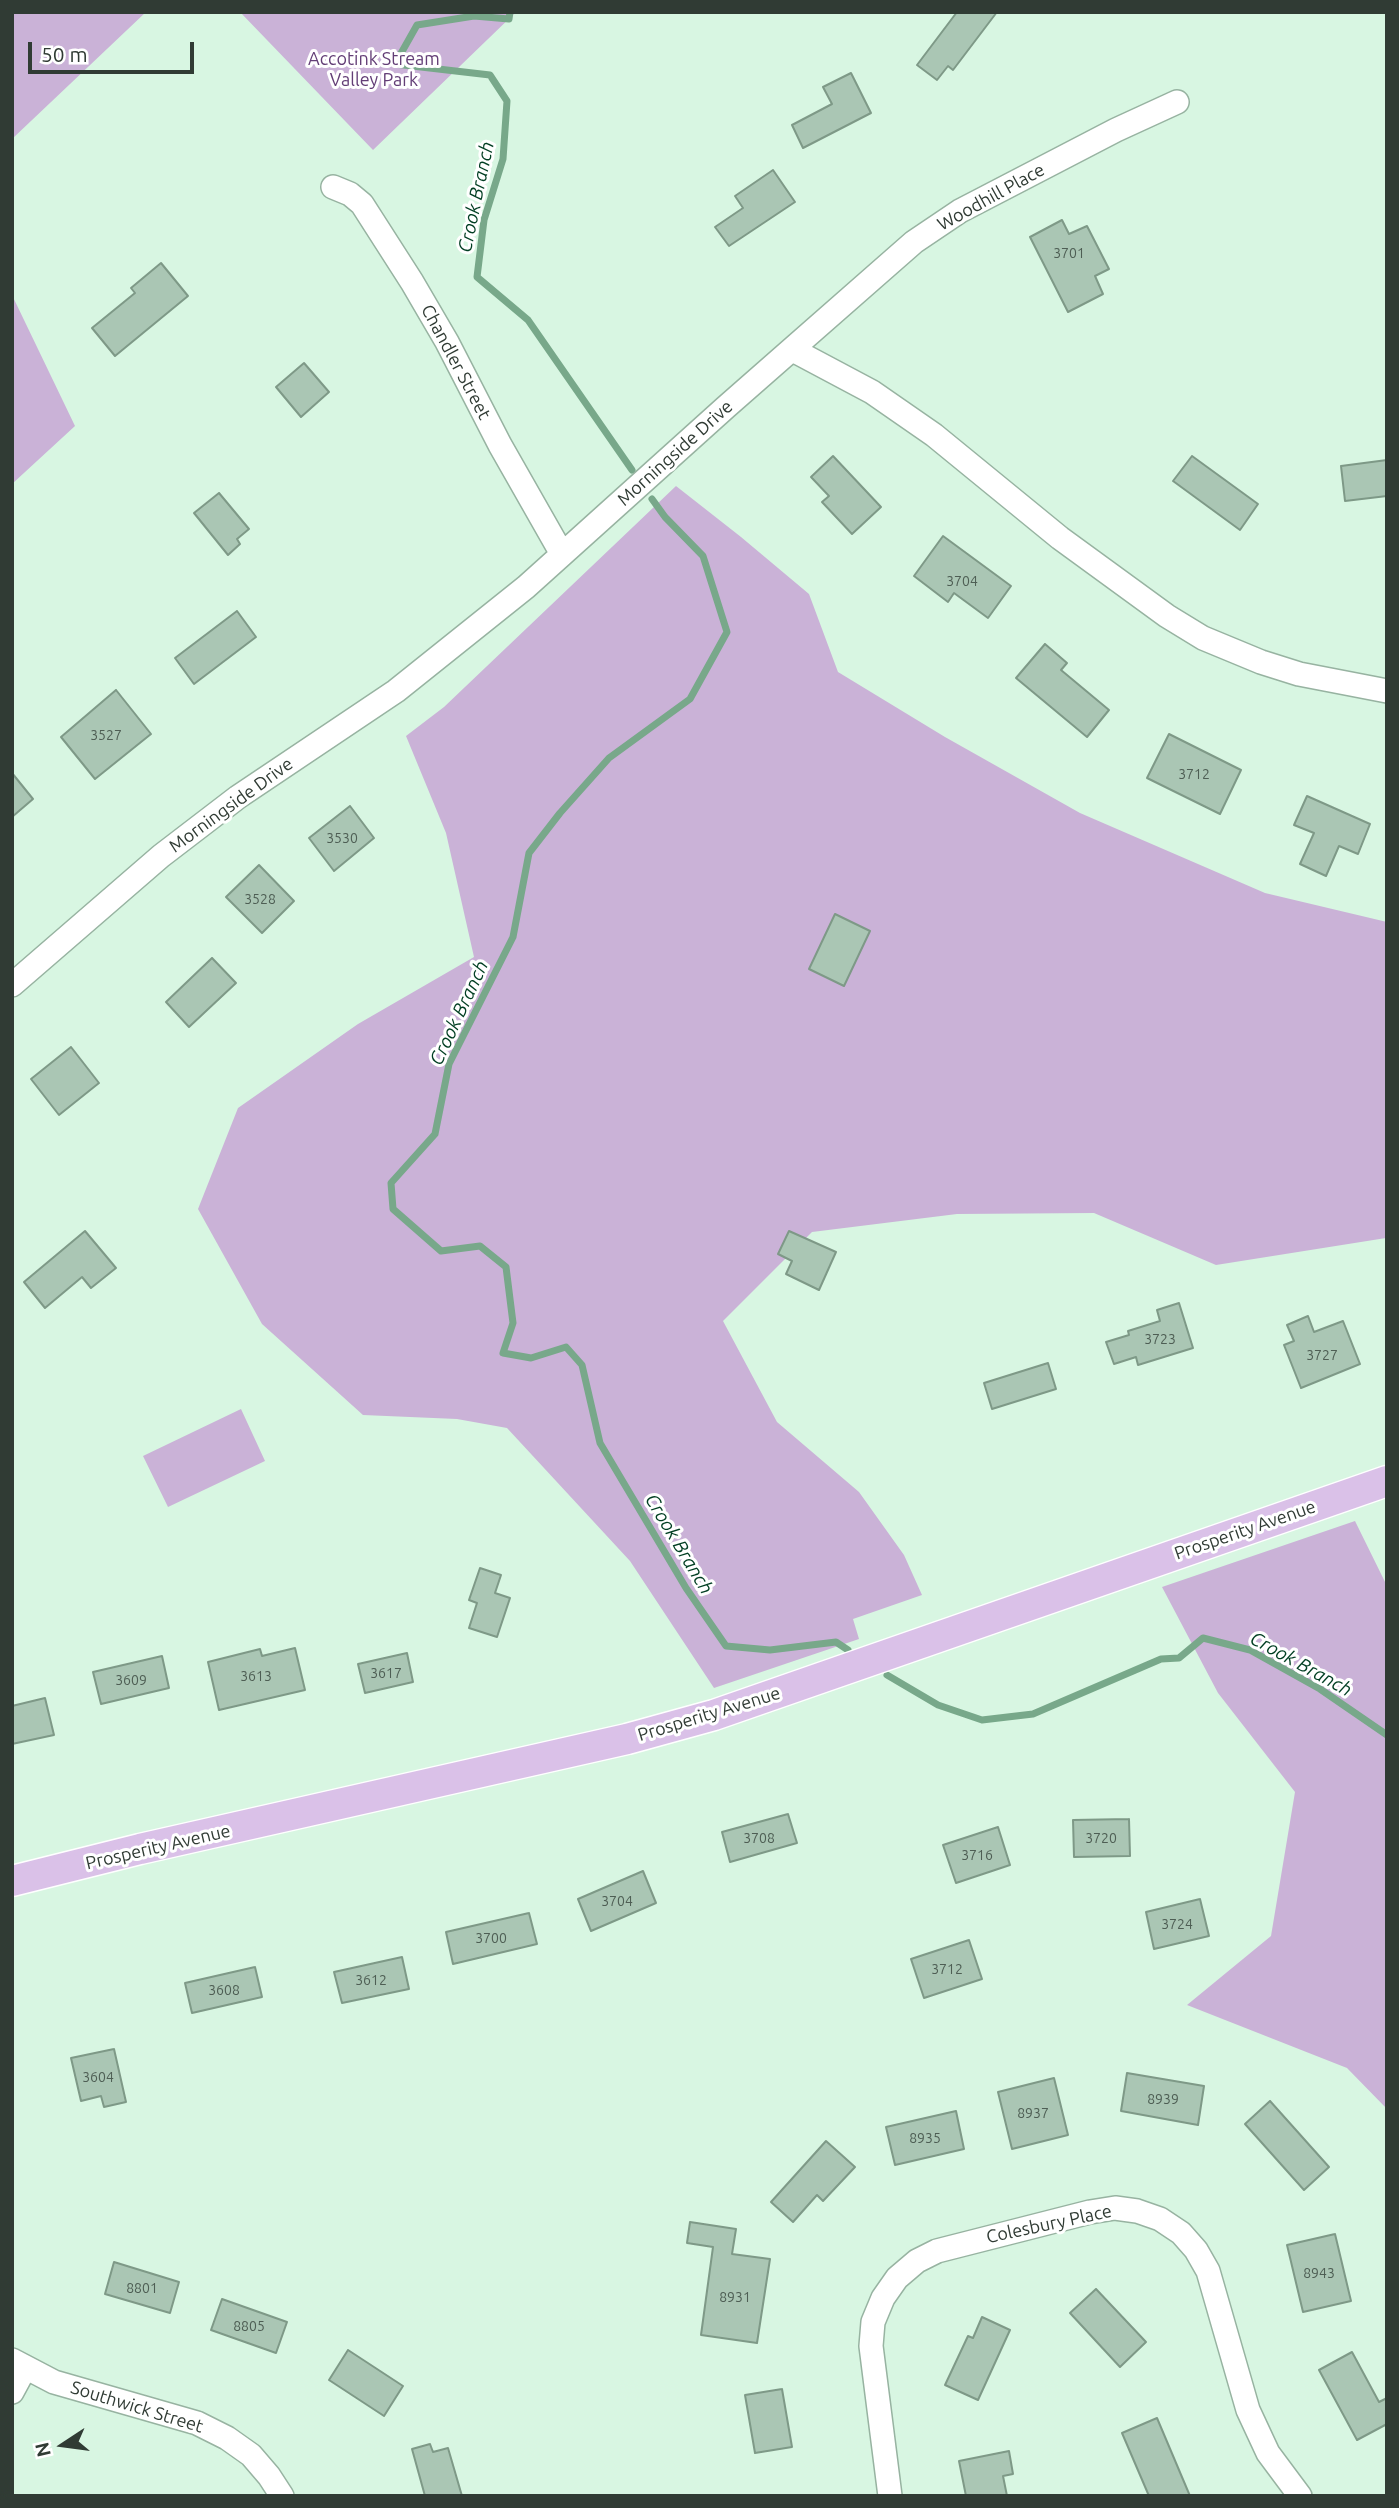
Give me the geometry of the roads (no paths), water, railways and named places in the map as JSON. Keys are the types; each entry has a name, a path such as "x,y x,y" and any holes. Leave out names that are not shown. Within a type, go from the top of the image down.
{"main road":[{"name":"Prosperity Avenue","path":"12,1881 140,1849 627,1739 715,1715 1387,1482"}],"street":[{"name":"Woodhill Place","path":"793,350 914,242 960,211 1116,130 1177,102"},
{"name":"Chandler Street","path":"333,187 350,194 362,204 412,282 562,554"},
{"name":"Morningside Drive","path":"12,985 161,856 238,797 396,691 526,587 793,350"},
{"path":"793,350 872,392 934,435 1060,538 1167,616 1203,638 1261,662 1299,674 1387,691"},
{"name":"Colesbury Place","path":"890,2496 871,2346 873,2322 883,2298 897,2278 917,2261 937,2251 1090,2211 1115,2208 1138,2211 1160,2219 1181,2233 1196,2250 1208,2271 1248,2410 1268,2453 1300,2496"},
{"path":"12,2392 19,2364"},
{"name":"Southwick Street","path":"19,2364 54,2382 197,2423 227,2438 251,2455 282,2496"}],"waterway":[{"name":"Crook Branch","path":"510,12 509,19 474,16 417,25 395,64 490,75 507,101 503,159 484,220 477,277 528,320 632,470"},
{"name":"Crook Branch","path":"652,499 665,517 703,556 727,632 690,699 609,758 529,853 513,937 449,1064 435,1134 391,1183 393,1209 441,1251 480,1246 506,1267 513,1323 503,1353 531,1358 566,1347 582,1365 600,1443 686,1588 726,1646 770,1650 836,1642 848,1650"},
{"name":"Crook Branch","path":"887,1675 938,1705 982,1720 1033,1714 1161,1659 1179,1658 1203,1638 1250,1650 1320,1689 1387,1735"}],"park label":[{"name":"Accotink Stream Valley Park","path":"374,69"}]}
